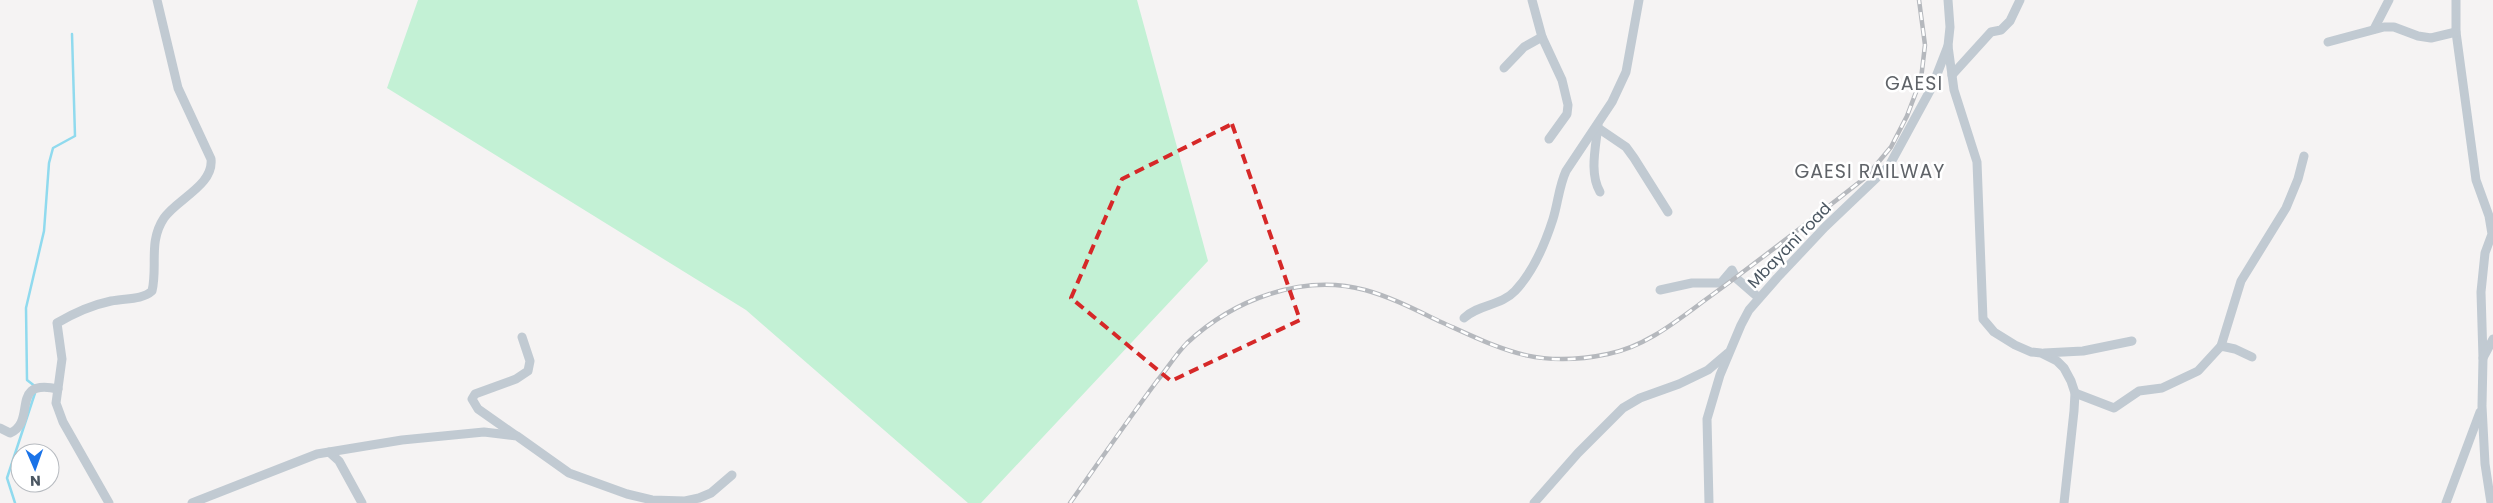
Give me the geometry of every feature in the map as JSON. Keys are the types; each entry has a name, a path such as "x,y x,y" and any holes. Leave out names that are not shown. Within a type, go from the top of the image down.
{"street":[{"path":"108,503 63,422 56,403 62,358 57,323 88,308 112,301 142,296 152,291 154,241 164,218 197,188 212,165 211,159 178,88 157,0"},
{"path":"1532,0 1542,38 1562,80 1568,105 1562,122 1549,138"},
{"path":"1464,318 1477,308 1495,303 1509,296 1528,272 1553,220 1561,182 1566,170 1598,125 1612,102 1626,72 1633,22 1639,0"},
{"name":"Mbayani road","path":"1709,503 1708,420 1720,375 1749,310 1825,228 1890,166 1932,87 1948,46 1950,27 1948,0"},
{"path":"1952,75 1990,32 2001,30 2010,21 2020,0"},
{"path":"2374,29 2389,0"},
{"path":"2456,0 2456,32 2476,180 2491,228 2491,240 2485,253 2481,292 2484,358 2482,406 2484,464 2491,503"},
{"path":"2328,42 2374,29 2394,27 2418,36 2431,38 2456,32"},
{"path":"1504,68 1524,47 1542,38"},
{"path":"1948,46 1954,90 1977,162 1984,319 1994,332 2031,352 2083,351 2132,341"},
{"path":"1598,125 1595,176 1600,192"},
{"path":"1598,125 1626,148 1668,212"},
{"path":"2075,392 2112,408 2117,408 2139,391 2162,388 2198,371 2221,346 2241,281 2286,208 2298,179 2304,156"},
{"path":"1660,290 1692,283 1721,283 1732,270 1736,278 1759,298"},
{"path":"522,337 530,361 528,371 511,381 475,394 472,399 478,409 569,473 627,494 652,500 677,502 699,498 710,493 732,475"},
{"path":"2484,358 2493,339"},
{"path":"2221,346 2235,349 2252,357"},
{"path":"1534,503 1568,464 1623,408 1640,398 1679,384 1708,370 1731,350"},
{"path":"2041,353 2057,361 2064,368 2075,392 2064,503"},
{"path":"0,428 10,433 20,426 23,420 24,402 35,388 43,386 58,389"},
{"path":"2446,503 2482,406"},
{"path":"192,503 307,457 329,452 402,440 468,433 495,433 517,436"},
{"path":"329,452 340,461 362,503"}],"highlighted area":[{"path":"1232,124 1300,320 1171,381 1071,298 1122,179"}],"green space":[{"path":"418,0 1137,0 1208,261 981,503 968,503 746,310 387,88"}],"waterway":[{"path":"36,387 27,380 26,308 44,231 49,163 53,148 75,136 72,34"},
{"path":"15,503 7,478 35,393"}],"railway":[{"path":"1070,503 1146,396 1187,343 1225,314 1270,294 1293,288 1317,285 1365,290 1394,300 1483,341 1521,354 1540,358 1583,358 1608,354 1637,345 1650,338 1676,322 1866,177 1891,147 1907,116 1921,79 1925,45 1919,0"}],"district":[{"name":"GAESI","path":"1914,83"},
{"name":"GAESI RAILWAY","path":"1870,171"}]}
